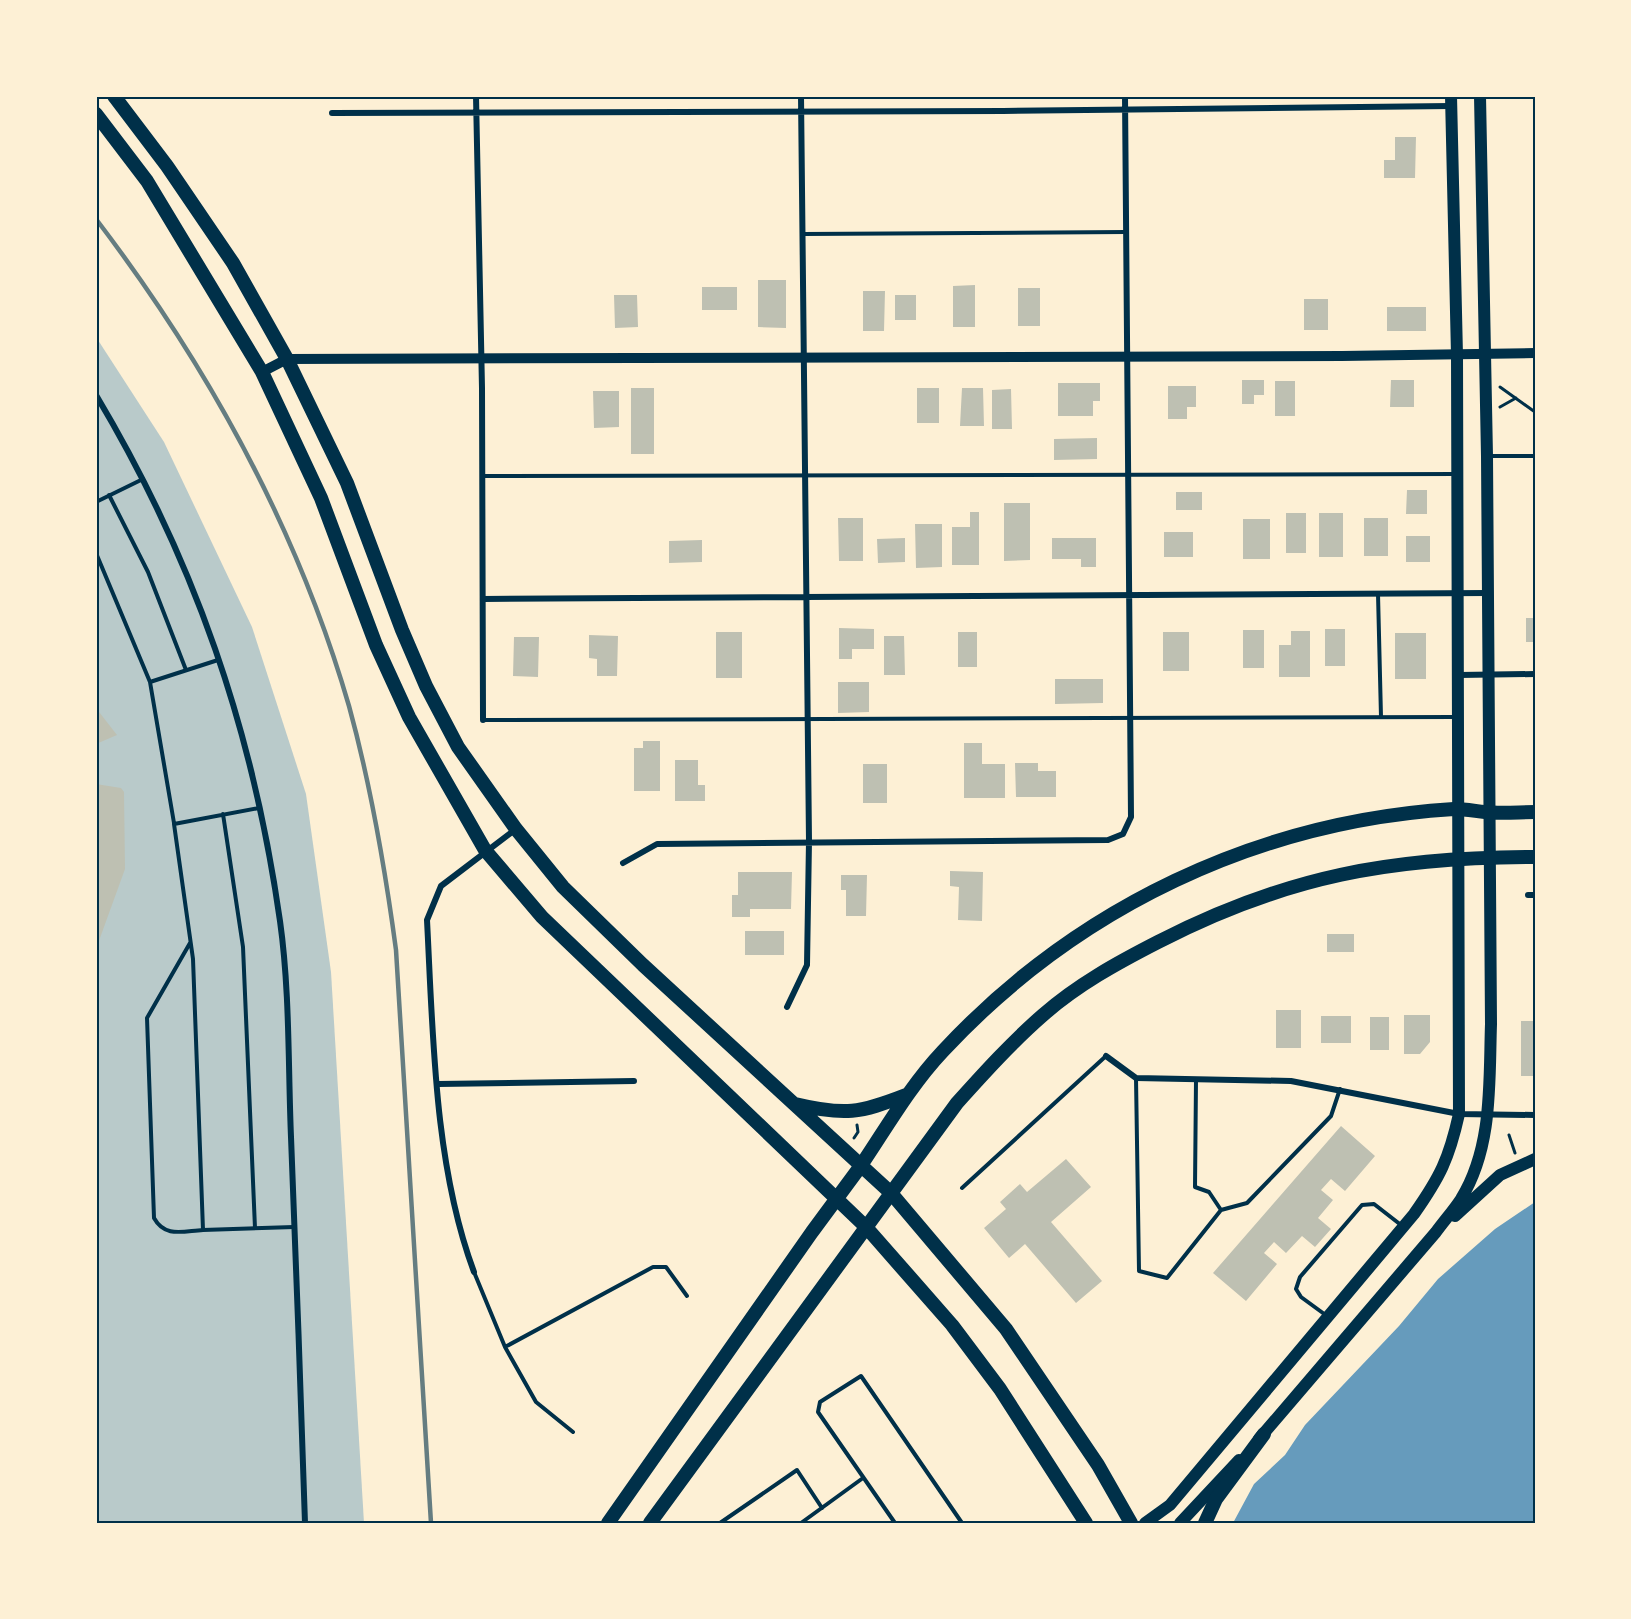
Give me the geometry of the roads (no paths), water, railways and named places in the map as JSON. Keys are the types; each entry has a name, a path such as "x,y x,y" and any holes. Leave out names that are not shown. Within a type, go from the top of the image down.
{"main road":[{"path":"114,96 167,166 233,263 287,359 347,483 402,630 426,686 459,747 516,829 563,887 626,949 860,1167 891,1193 1006,1329 1098,1465 1131,1523"},
{"path":"1180,1523 1264,1434 1436,1232 1462,1198 1481,1152 1488,1115 1491,1024 1488,857 1487,456 1480,96"},
{"path":"1145,1523 1170,1505 1403,1227 1439,1179 1452,1147 1459,1114 1459,675 1456,593 1456,355 1451,101"},
{"path":"96,114 147,181 262,372 321,498 376,645 409,717 485,850 542,917 866,1227 959,1334 1000,1389 1086,1523"},
{"path":"608,1523 860,1167 906,1095 942,1052 1017,980 1068,940 1125,905 1176,878 1229,856 1290,837 1347,823 1458,809 1488,813 1535,812"},
{"path":"651,1523 957,1103 998,1058 1044,1014 1090,979 1199,921 1249,899 1303,882 1363,869 1458,859 1535,857"},
{"path":"792,1104 823,1111 853,1113 906,1095"},
{"path":"1436,1232 1500,1175 1535,1159"},
{"path":"1205,1523 1216,1499 1264,1434"}],"street":[{"path":"476,96 483,476 483,720"},
{"path":"787,1007 807,965 809,842 801,96"},
{"path":"623,863 657,844 1108,840 1123,834 1131,817 1130,475 1125,96"},
{"path":"332,112 1125,110 1451,101"},
{"path":"262,372 287,359 804,359 1535,353"},
{"path":"96,395 144,478 167,526 219,659 260,807 280,925 287,1018 305,1523"},
{"path":"483,599 1488,593"},
{"path":"1459,675 1535,674"},
{"path":"474,1272 466,1251 442,1149 427,920 441,886 485,850 516,829"},
{"path":"1106,1056 1136,1078 1291,1081 1459,1114 1535,1115"},
{"path":"438,1084 634,1081"}],"lane":[{"path":"802,234 1126,232"},
{"path":"1487,456 1535,456"},
{"path":"483,476 1456,474"},
{"path":"96,502 144,478"},
{"path":"109,495 148,572 186,670"},
{"path":"96,553 150,682 174,824 190,943 203,1230"},
{"path":"1378,594 1381,717"},
{"path":"150,682 219,659"},
{"path":"483,720 1459,717"},
{"path":"174,824 260,807"},
{"path":"223,814 243,947 255,1228"},
{"path":"190,943 147,1018 154,1218 159,1228 167,1232 294,1227"},
{"path":"962,1188 1106,1056"},
{"path":"1136,1078 1139,1271 1167,1278 1221,1210 1247,1203 1331,1116 1340,1089"},
{"path":"1196,1080 1196,1187 1209,1192 1221,1210"},
{"path":"1328,1317 1301,1297 1296,1289 1300,1277 1362,1205 1374,1204 1403,1227"},
{"path":"505,1347 653,1267 666,1267 687,1296"},
{"path":"474,1272 505,1347 536,1402 573,1432"},
{"path":"895,1523 818,1412 820,1402 861,1377 962,1523"},
{"path":"720,1523 797,1470 822,1508"},
{"path":"801,1523 863,1478"}],"water":[{"path":"1535,1202 1535,1523 1233,1523 1254,1484 1285,1455 1305,1425 1399,1326 1438,1279 1495,1229"}],"railway":[{"path":"96,219 175,332 212,390 245,450 276,512 303,575 328,640 357,736 377,827 396,950 431,1523"}]}
